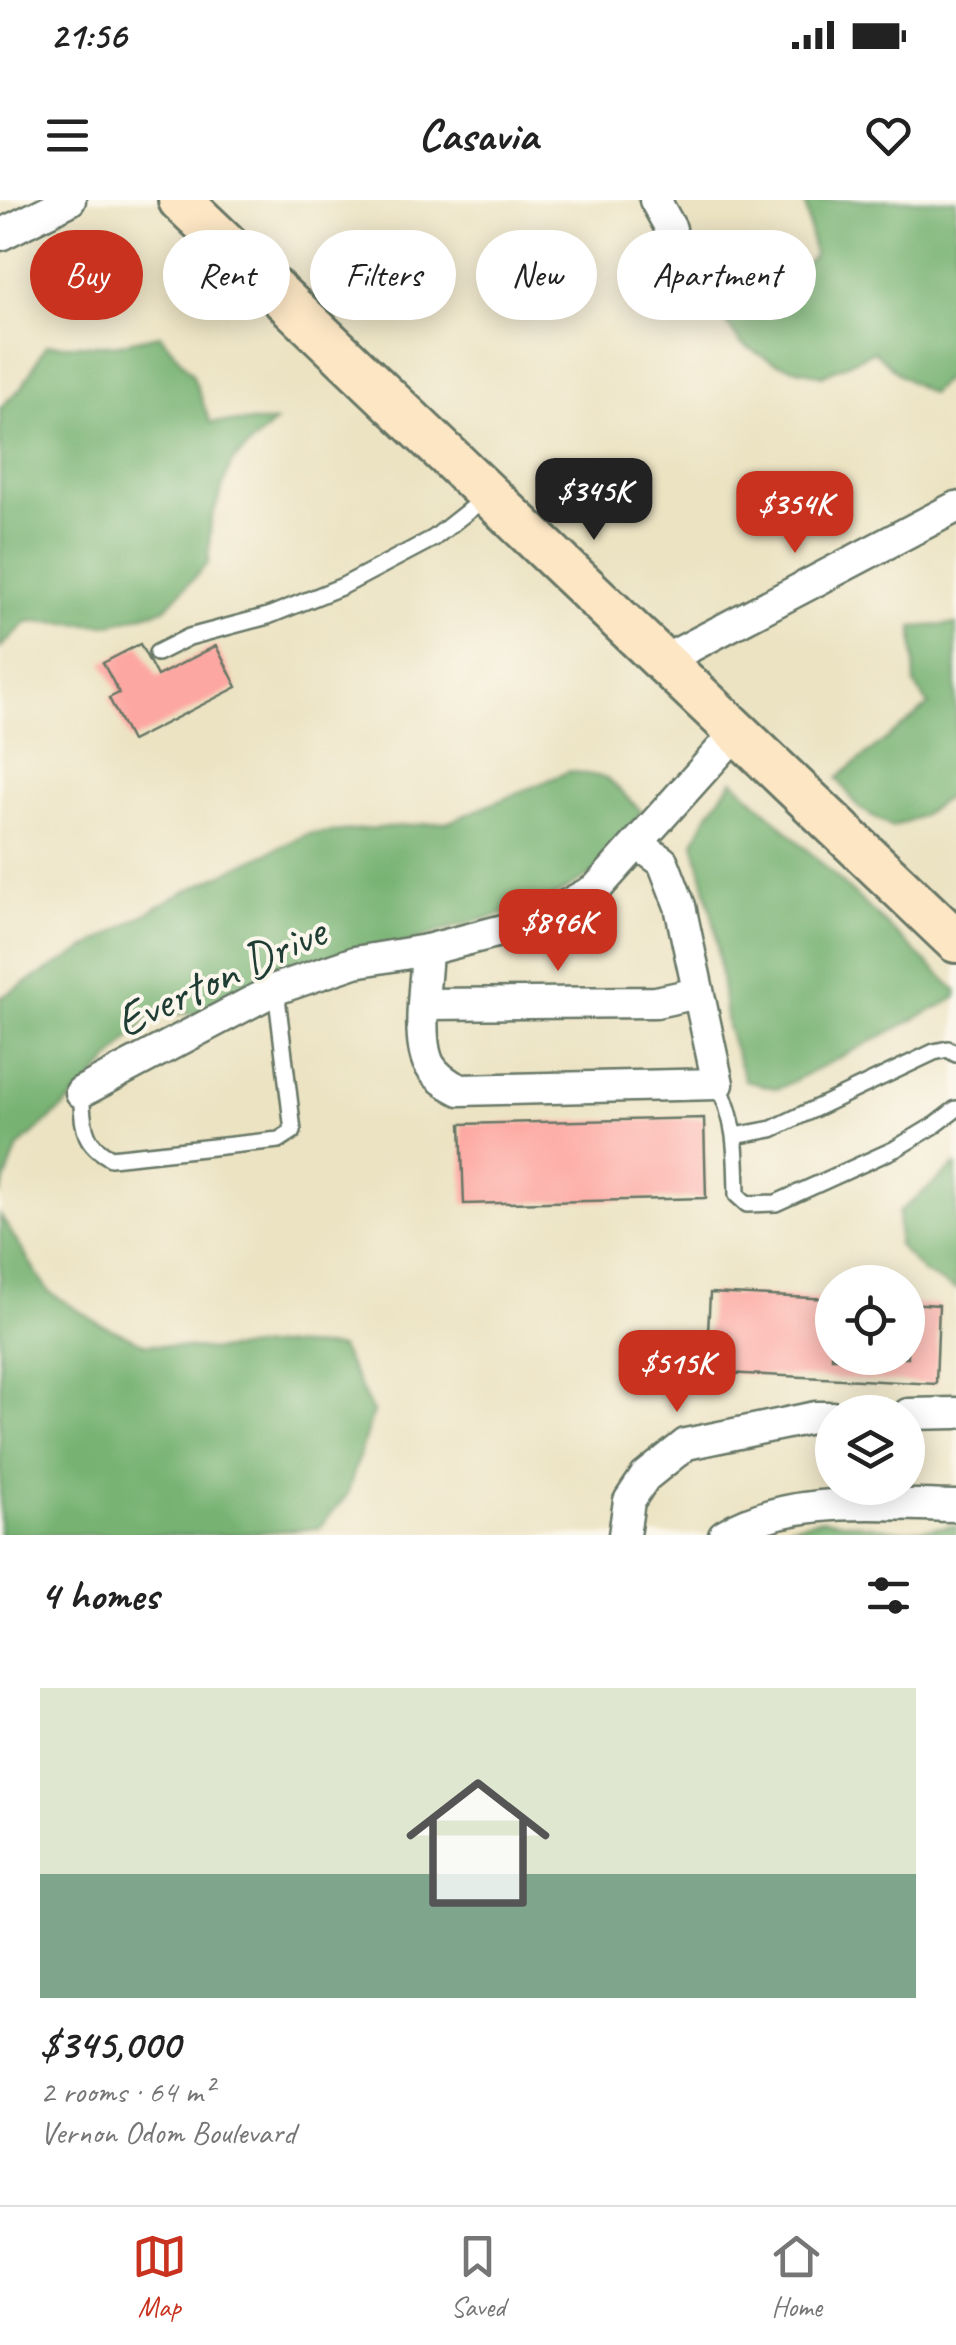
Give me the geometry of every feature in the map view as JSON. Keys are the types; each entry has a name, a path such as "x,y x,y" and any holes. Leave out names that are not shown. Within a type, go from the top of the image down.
{"main road":[{"path":"180,200 956,941"}],"street":[{"path":"0,234 70,200"},
{"path":"655,200 670,229"},
{"path":"663,660 956,507"},
{"name":"Everton Drive","path":"82,1092 276,989 355,962 427,950 538,921 596,889 738,732"},
{"path":"427,950 424,1040 428,1064 442,1081 460,1090 718,1084 672,881 663,862 638,844"},
{"path":"424,1004 656,1002 698,994"},
{"path":"925,1414 956,1413"},
{"path":"624,1535 629,1501 645,1477 686,1444 815,1420"},
{"path":"724,1535 780,1512 860,1505 956,1506"}],"lane":[{"path":"157,653 190,637 268,616 343,586 434,538 490,494"},
{"path":"82,1092 85,1133 92,1148 112,1158 279,1140 293,1131 276,989"},
{"path":"735,1136 772,1129 934,1052 948,1048 956,1054"},
{"path":"718,1084 731,1112 735,1136 736,1195 747,1204 776,1203 895,1148 936,1125 956,1108"}],"green space":[{"path":"805,200 956,200 956,369 930,394 901,376 874,351 822,376 773,362 740,343 725,320 816,320 816,230 810,230"},
{"path":"160,335 192,374 210,422 275,422 231,463 211,520 208,563 165,609 108,625 28,621 0,648 0,408 22,387 46,345 114,345"},
{"path":"956,624 956,791 921,816 892,827 859,808 837,778 929,705 915,685 913,627"},
{"path":"570,771 607,778 642,812 603,868 540,904 441,931 228,1013 152,1014 81,1092 18,1147 0,1195 0,998 180,894 308,834 449,822"},
{"path":"733,780 956,990 956,998 778,1089 745,1081 727,1026 715,927 694,842"},
{"path":"956,1165 956,1290 925,1273 925,1265 917,1265 898,1245 899,1212"},
{"path":"0,1215 48,1291 100,1324 145,1344 213,1350 284,1345 340,1348 373,1412 347,1495 319,1528 230,1535 0,1535"},
{"path":"822,1519 904,1531 956,1526 956,1535 769,1535"}],"building":[{"path":"140,644 157,676 216,646 237,687 131,741 109,698 119,693 103,663"},
{"path":"704,1118 706,1198 464,1204 461,1124"},
{"path":"710,1293 815,1298 815,1375 925,1375 925,1304 939,1305 936,1384 706,1372"}]}
